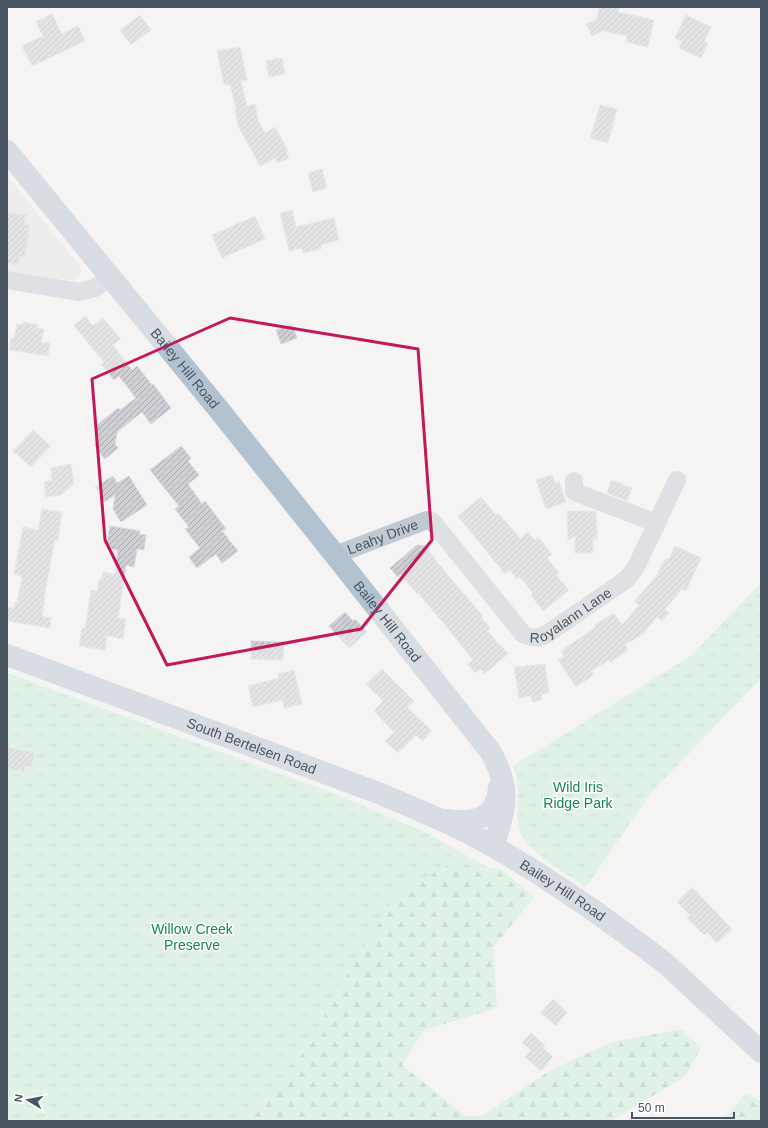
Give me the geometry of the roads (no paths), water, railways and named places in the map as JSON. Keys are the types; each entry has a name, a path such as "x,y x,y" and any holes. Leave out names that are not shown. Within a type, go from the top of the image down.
{"main road":[{"name":"Bailey Hill Road","path":"7,152 336,555 490,751 502,774 505,790 503,816 493,846 562,888 604,917 665,963 761,1052"},
{"name":"South Bertelsen Road","path":"7,655 381,794 440,819 493,846"},
{"path":"440,819 467,822 475,821 488,814 496,802 498,794 498,767"},
{"path":"505,790 509,802 509,822 513,840 529,858 562,888"}],"street":[{"path":"7,280 80,292 95,288 110,277"},
{"name":"Royalann Lane","path":"429,520 433,522 523,634 535,642 627,579 636,567 677,480"},
{"path":"574,481 574,491 577,493 656,524"},
{"name":"Leahy Drive","path":"336,555 429,520"}],"park label":[{"name":"Wild Iris Ridge Park","path":"578,796"},
{"name":"Willow Creek Preserve","path":"192,938"}]}
